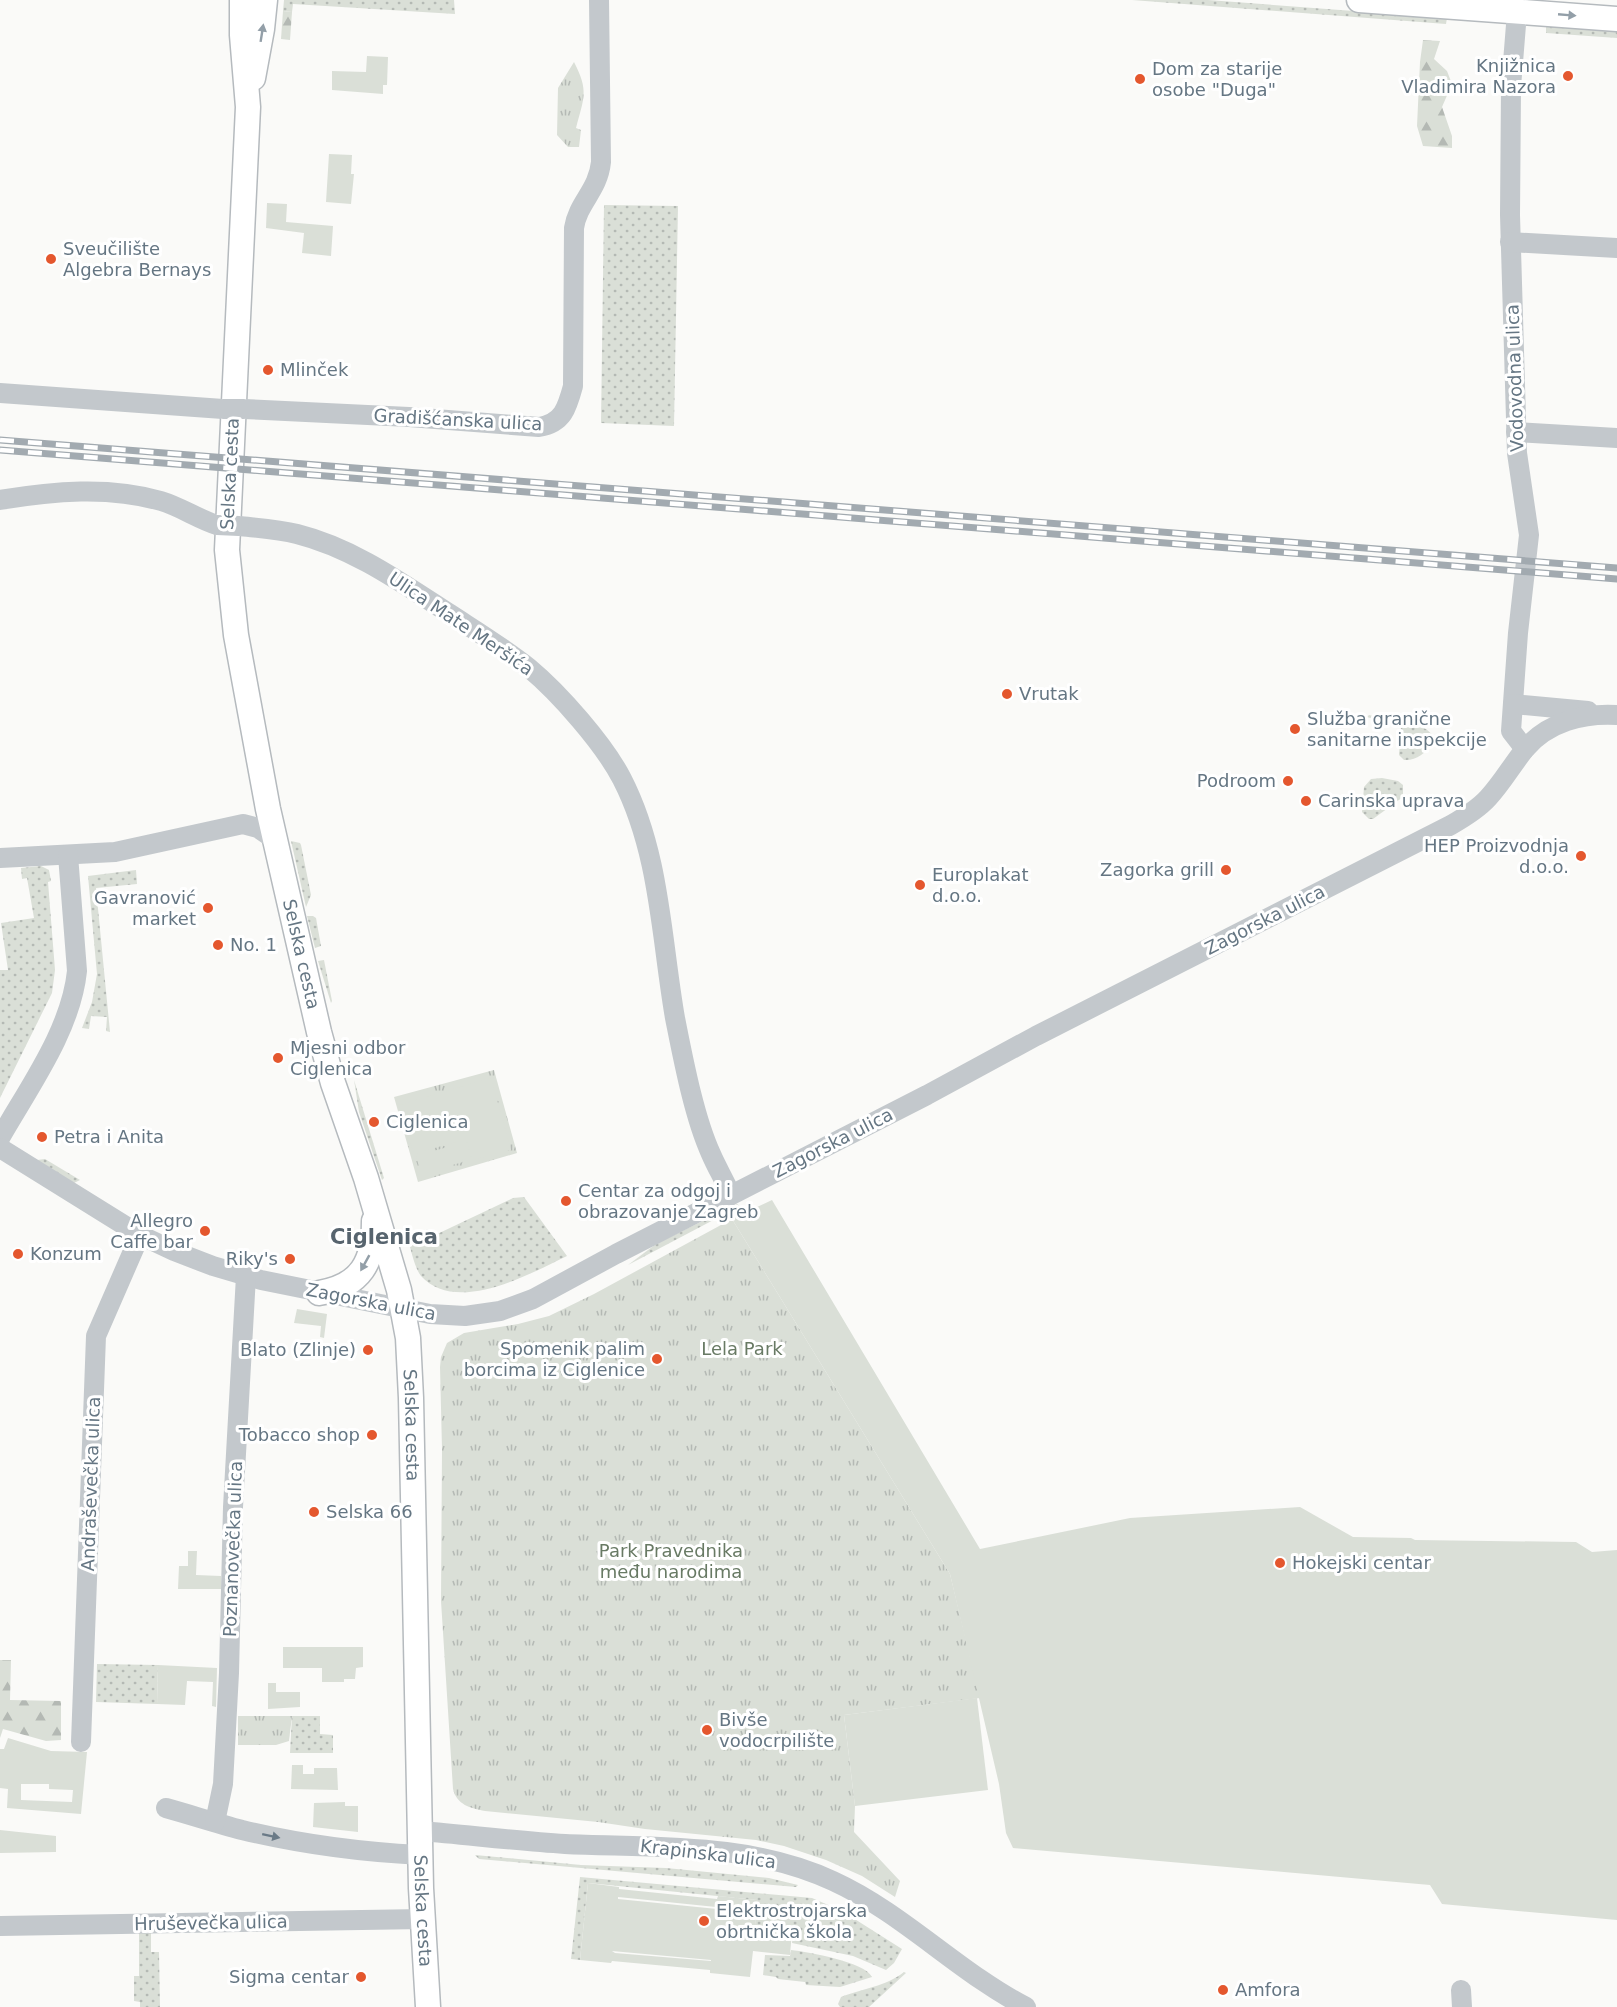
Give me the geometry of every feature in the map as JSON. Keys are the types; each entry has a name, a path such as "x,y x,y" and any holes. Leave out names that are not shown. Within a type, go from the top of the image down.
{"main road":[{"name":"Selska cesta","path":"242,0 243,57 248,107"},
{"name":"Selska cesta","path":"265,0 248,107 226,550 236,635 274,839 330,1073 375,1207 403,1309 408,1338 420,1856 428,2007"},
{"path":"1359,0 1517,6 1617,19"},
{"path":"319,1293 342,1288 352,1281 363,1268 372,1244 375,1207"}],"street":[{"name":"Gradišćanska ulica","path":"0,393 223,409 409,417 539,427 557,421 569,402 573,386 574,228 578,214 596,185 600,169 599,0"},
{"name":"Vodovodna ulica","path":"1517,6 1510,131 1510,242 1516,432 1529,535 1512,731 1525,749"},
{"path":"1510,242 1617,248"},
{"path":"1516,432 1617,438"},
{"name":"Ulica Mate Meršića","path":"0,500 80,491 114,493 162,502 217,525 285,531 313,538 370,564 413,590 533,672 580,721 611,760 622,778 642,823 655,878 675,1018 690,1084 710,1153 731,1195"},
{"path":"1513,704 1609,714"},
{"name":"Zagorska ulica","path":"0,1148 140,1235 174,1251 246,1276 319,1293 438,1315 465,1316 500,1311 533,1299 1043,1033 1451,825 1487,799 1525,749 1545,732 1562,722 1577,717 1609,714"},
{"path":"0,858 130,850 243,824 256,813 266,798"},
{"path":"243,824 258,828 274,839"},
{"path":"0,1138 63,1027 75,988 77,971 68,855"},
{"name":"Andraševečka ulica","path":"81,1742 96,1336 140,1235"},
{"name":"Poznanovečka ulica","path":"215,1822 223,1784 234,1496 246,1276"},
{"path":"166,1808 290,1840 420,1856"},
{"name":"Krapinska ulica","path":"421,1831 565,1844 639,1845 756,1856 784,1863 833,1881 857,1894 1026,2007"},
{"name":"Hruševečka ulica","path":"0,1926 423,1919"}],"green space":[{"path":"284,0 454,0 455,14 293,4 292,12 283,11"},
{"path":"1132,0 1208,0 1447,18 1446,24"},
{"path":"283,11 292,12 290,40 281,39"},
{"path":"1546,25 1617,31 1617,38 1546,33"},
{"path":"1423,40 1440,41 1434,59 1447,71 1452,84 1442,107 1452,136 1452,148 1423,146 1417,126"},
{"path":"367,56 388,57 387,85 383,85 383,94 332,90 332,71 366,72"},
{"path":"574,62 582,80 584,95 576,128 581,130 579,147 568,147 557,135 558,88"},
{"path":"329,154 352,155 351,174 354,174 351,204 326,202"},
{"path":"267,203 287,204 286,222 333,226 331,256 302,253 304,233 266,228"},
{"path":"604,205 678,206 674,426 601,423"},
{"path":"1369,715 1426,729 1434,736 1433,744 1420,756 1404,760 1399,755 1401,727 1367,717"},
{"path":"1382,778 1398,781 1403,785 1403,797 1373,819 1369,819 1362,812 1364,787 1371,779"},
{"path":"291,841 301,845 311,895 306,907"},
{"path":"41,866 49,870 51,881 48,882 55,970 52,993 0,1098 0,970 8,970 1,923 34,918 27,878 22,879 21,868"},
{"path":"136,870 137,884 96,888 110,1032 106,1031 107,1017 91,1016 89,1029 82,1028 92,1002 97,974 88,876"},
{"path":"307,916 316,918 321,946 315,948"},
{"path":"324,960 332,1001 331,1003 318,961"},
{"path":"494,1070 517,1153 418,1182 394,1097"},
{"path":"491,1078 511,1150 472,1160 466,1139 414,1154 399,1105"},
{"path":"354,1080 384,1178 382,1180 359,1112"},
{"path":"458,1144 463,1162 421,1174 416,1156"},
{"path":"45,1159 80,1180 74,1183 37,1160"},
{"path":"524,1197 567,1256 514,1281 473,1292 453,1292 436,1287 421,1276 407,1237 428,1229 433,1236 513,1198"},
{"name":"Hokejski centar","path":"772,1200 980,1549 1130,1518 1300,1507 1353,1537 1576,1542 1592,1552 1617,1550 1617,1920 1442,1904 1430,1885 1013,1848 1006,1833 999,1784 950,1574 732,1219"},
{"path":"737,1204 740,1206 628,1265 656,1244"},
{"name":"Park Pravednika među narodima","path":"732,1219 950,1574 980,1698 844,1715 855,1806 854,1832 900,1881 895,1897 862,1876 826,1860 784,1846 756,1840 485,1811 469,1807 461,1802 453,1789 441,1601 440,1367 441,1357 447,1343 464,1333 549,1316"},
{"path":"297,1309 327,1314 324,1338 320,1337 321,1326 294,1323"},
{"path":"188,1551 197,1551 196,1575 221,1576 221,1589 178,1589 179,1566 188,1566"},
{"path":"283,1647 363,1647 363,1667 356,1668 355,1679 344,1679 344,1682 322,1682 322,1668 283,1668"},
{"path":"0,1660 11,1660 10,1700 61,1701 61,1740 46,1741 3,1729 0,1738"},
{"path":"97,1664 158,1665 157,1704 96,1702"},
{"path":"158,1665 217,1668 216,1707 212,1706 213,1682 187,1681 185,1705 157,1704"},
{"path":"268,1683 276,1683 276,1692 300,1692 300,1707 268,1709"},
{"path":"977,1698 988,1790 855,1806 844,1715"},
{"path":"238,1716 292,1716 289,1741 276,1745 238,1745"},
{"path":"292,1716 320,1716 320,1734 333,1735 333,1753 290,1753"},
{"path":"8,1738 51,1751 87,1752 81,1814 7,1808 8,1789 0,1788 0,1749 4,1749","holes":["21,1784 49,1784 49,1789 73,1790 72,1802 21,1800"]},
{"path":"292,1765 303,1765 303,1774 314,1774 314,1768 337,1768 338,1790 291,1789"},
{"path":"345,1802 345,1806 358,1806 358,1832 313,1827 314,1803"},
{"path":"0,1830 56,1836 56,1852 0,1853"},
{"path":"475,1855 581,1865 666,1868 769,1878 798,1885 796,1887 479,1859"},
{"path":"580,1877 812,1898 842,1911 902,1949 894,1963 886,1970 853,1956 792,1943 793,1933 790,1929 755,1926 757,1900 588,1883 580,1960 571,1959"},
{"path":"588,1883 619,1887 619,1889 717,1899 718,1896 757,1900 755,1928 792,1931 790,1955 753,1951 750,1977 710,1973 710,1970 580,1960","holes":["618,1897 716,1907 717,1909 618,1899","612,1951 711,1960 711,1961 615,1953"]},
{"path":"139,1932 151,1932 151,1952 159,1952 160,2007 140,2007 140,2002 134,2001 134,1976 139,1976"},
{"path":"791,1950 848,1962 872,1977 840,1987 806,1985 805,1982 763,1975 765,1955 790,1956"},
{"path":"906,1973 869,2007 840,2007 838,2004 841,1997 882,1984"}],"railway":[{"path":"0,440 1617,568"},
{"path":"0,450 1617,579"}],"place":[{"name":"Knjižnica Vladimira Nazora","path":"1568,76"},
{"name":"Dom za starije osobe \"Duga\"","path":"1140,79"},
{"name":"Sveučilište Algebra Bernays","path":"51,259"},
{"name":"Mlinček","path":"268,370"},
{"name":"Vrutak","path":"1007,694"},
{"name":"Služba granične sanitarne inspekcije","path":"1295,729"},
{"name":"Podroom","path":"1288,781"},
{"name":"Carinska uprava","path":"1306,801"},
{"name":"HEP Proizvodnja d.o.o.","path":"1581,856"},
{"name":"Zagorka grill","path":"1226,870"},
{"name":"Europlakat d.o.o.","path":"920,885"},
{"name":"Gavranović market","path":"208,908"},
{"name":"No. 1","path":"218,945"},
{"name":"Mjesni odbor Ciglenica","path":"278,1058"},
{"name":"Ciglenica","path":"374,1122"},
{"name":"Petra i Anita","path":"42,1137"},
{"name":"Centar za odgoj i obrazovanje Zagreb","path":"566,1201"},
{"name":"Allegro Caffe bar","path":"205,1231"},
{"name":"Konzum","path":"18,1254"},
{"name":"Riky's","path":"290,1259"},
{"name":"Blato (Zlinje)","path":"368,1350"},
{"name":"Spomenik palim borcima iz Ciglenice","path":"657,1359"},
{"name":"Tobacco shop","path":"372,1435"},
{"name":"Selska 66","path":"314,1512"},
{"name":"Hokejski centar","path":"1280,1563"},
{"name":"Bivše vodocrpilište","path":"707,1730"},
{"name":"Elektrostrojarska obrtnička škola","path":"704,1921"},
{"name":"Sigma centar","path":"361,1977"},
{"name":"Amfora","path":"1223,1990"}],"district":[{"name":"Ciglenica","path":"384,1237"}],"park label":[{"name":"Lela Park","path":"742,1349"}]}
